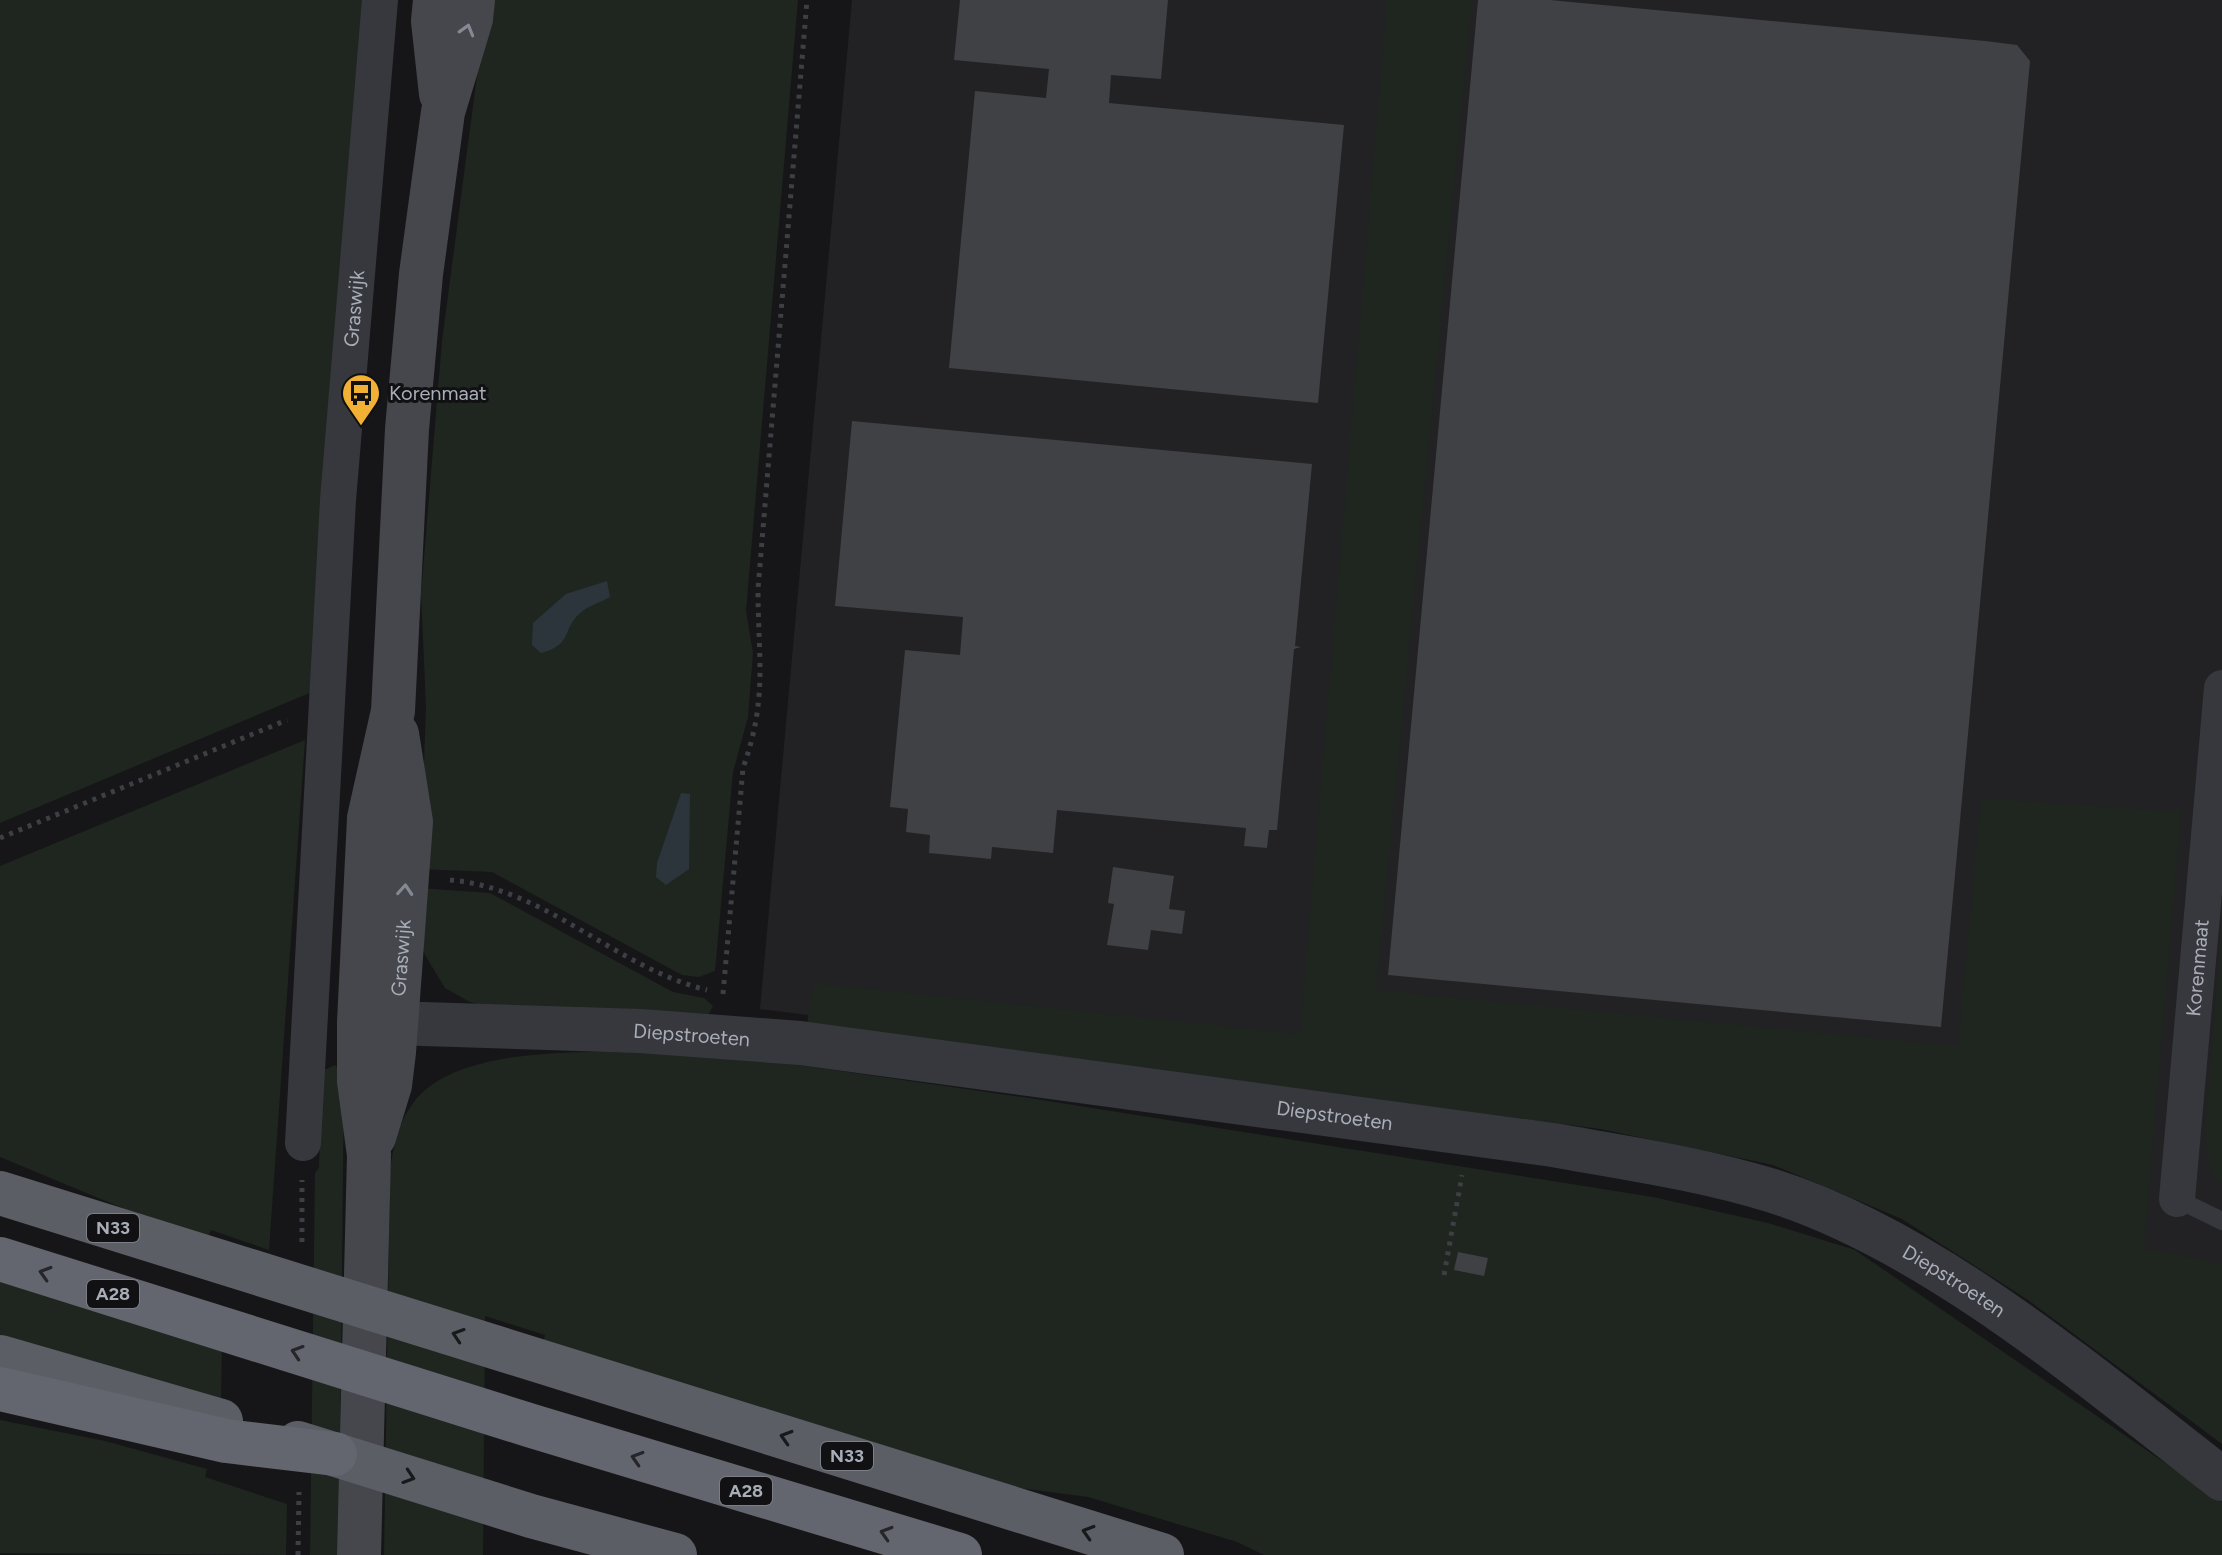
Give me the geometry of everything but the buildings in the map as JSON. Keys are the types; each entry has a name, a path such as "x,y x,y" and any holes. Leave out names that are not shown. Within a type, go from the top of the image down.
{"highway":[{"name":"N33","path":"0,1193 1162,1555"},
{"name":"A28","path":"0,1259 532,1426 960,1555"},
{"path":"0,1357 226,1432"},
{"path":"0,1389 335,1454 531,1516 675,1555"}],"main road":[{"name":"Graswijk","path":"435,0 433,21 443,112"},
{"name":"Graswijk","path":"362,1549 364,1273 369,1155 390,1085 377,1023 369,818 393,711 407,429 421,274 443,112 471,19 473,0"},
{"name":"Graswijk","path":"377,1023 406,877 411,822 393,711"}],"street":[{"name":"Graswijk","path":"303,1143 338,500 380,0"},
{"name":"Korenmaat","path":"2177,1199 2222,688"},
{"name":"Diepstroeten","path":"377,1023 721,1014 1675,1168 1773,1191 1849,1221 2022,1326 2222,1479"}],"lane":[{"path":"2177,1199 2222,1221"}],"path":[{"path":"721,1014 743,768 755,734 763,679 758,589 807,0"},
{"path":"0,838 293,718 327,714"},
{"path":"406,877 499,887 686,985 721,1014"},
{"path":"1444,1275 1470,1134"}],"shaded area":[{"path":"0,0 366,0 312,692 0,823"},
{"path":"487,0 798,0 746,611 753,653 748,717 733,772 715,971 699,977 682,975 492,872 420,869 426,708 421,594 442,341"},
{"path":"852,0 2222,0 2222,1422 1913,1208 1749,1132 760,1009"},
{"path":"1387,0 1472,0 1376,990 1958,1046 1981,798 2181,812 2144,1248 2222,1264 2222,1444 2028,1300 1902,1219 1773,1165 1600,1129 807,1024 814,983 1300,1034"},
{"path":"607,581 610,597 580,613 563,641 541,653 532,645 533,623 566,594"},
{"path":"305,740 269,1250 211,1230 208,1237 132,1212 0,1157 0,866"},
{"path":"681,793 690,794 689,869 666,885 656,877 657,863"},
{"path":"418,888 490,893 673,992 704,998 713,1006 709,1014 560,1007 498,1010 470,1002 445,988 425,955 416,930"},
{"path":"2222,922 2222,1184 2211,1175 2205,1133"},
{"path":"574,1052 676,1052 756,1059 1029,1098 1653,1197 1768,1223 1855,1250 2222,1502 2222,1555 1264,1555 1237,1542 1088,1497 975,1482 543,1343 545,1335 485,1316 483,1555 384,1555 390,1171 397,1136 408,1111 435,1083 464,1069 498,1060"},
{"path":"335,1065 344,1077 339,1555 310,1555 315,1173 319,1168 322,1071"},
{"path":"0,1275 222,1345 221,1399 0,1336"},
{"path":"0,1420 105,1441 207,1469 205,1477 287,1504 286,1555 0,1553"}],"place":[{"name":"Korenmaat","path":"361,427"}]}
